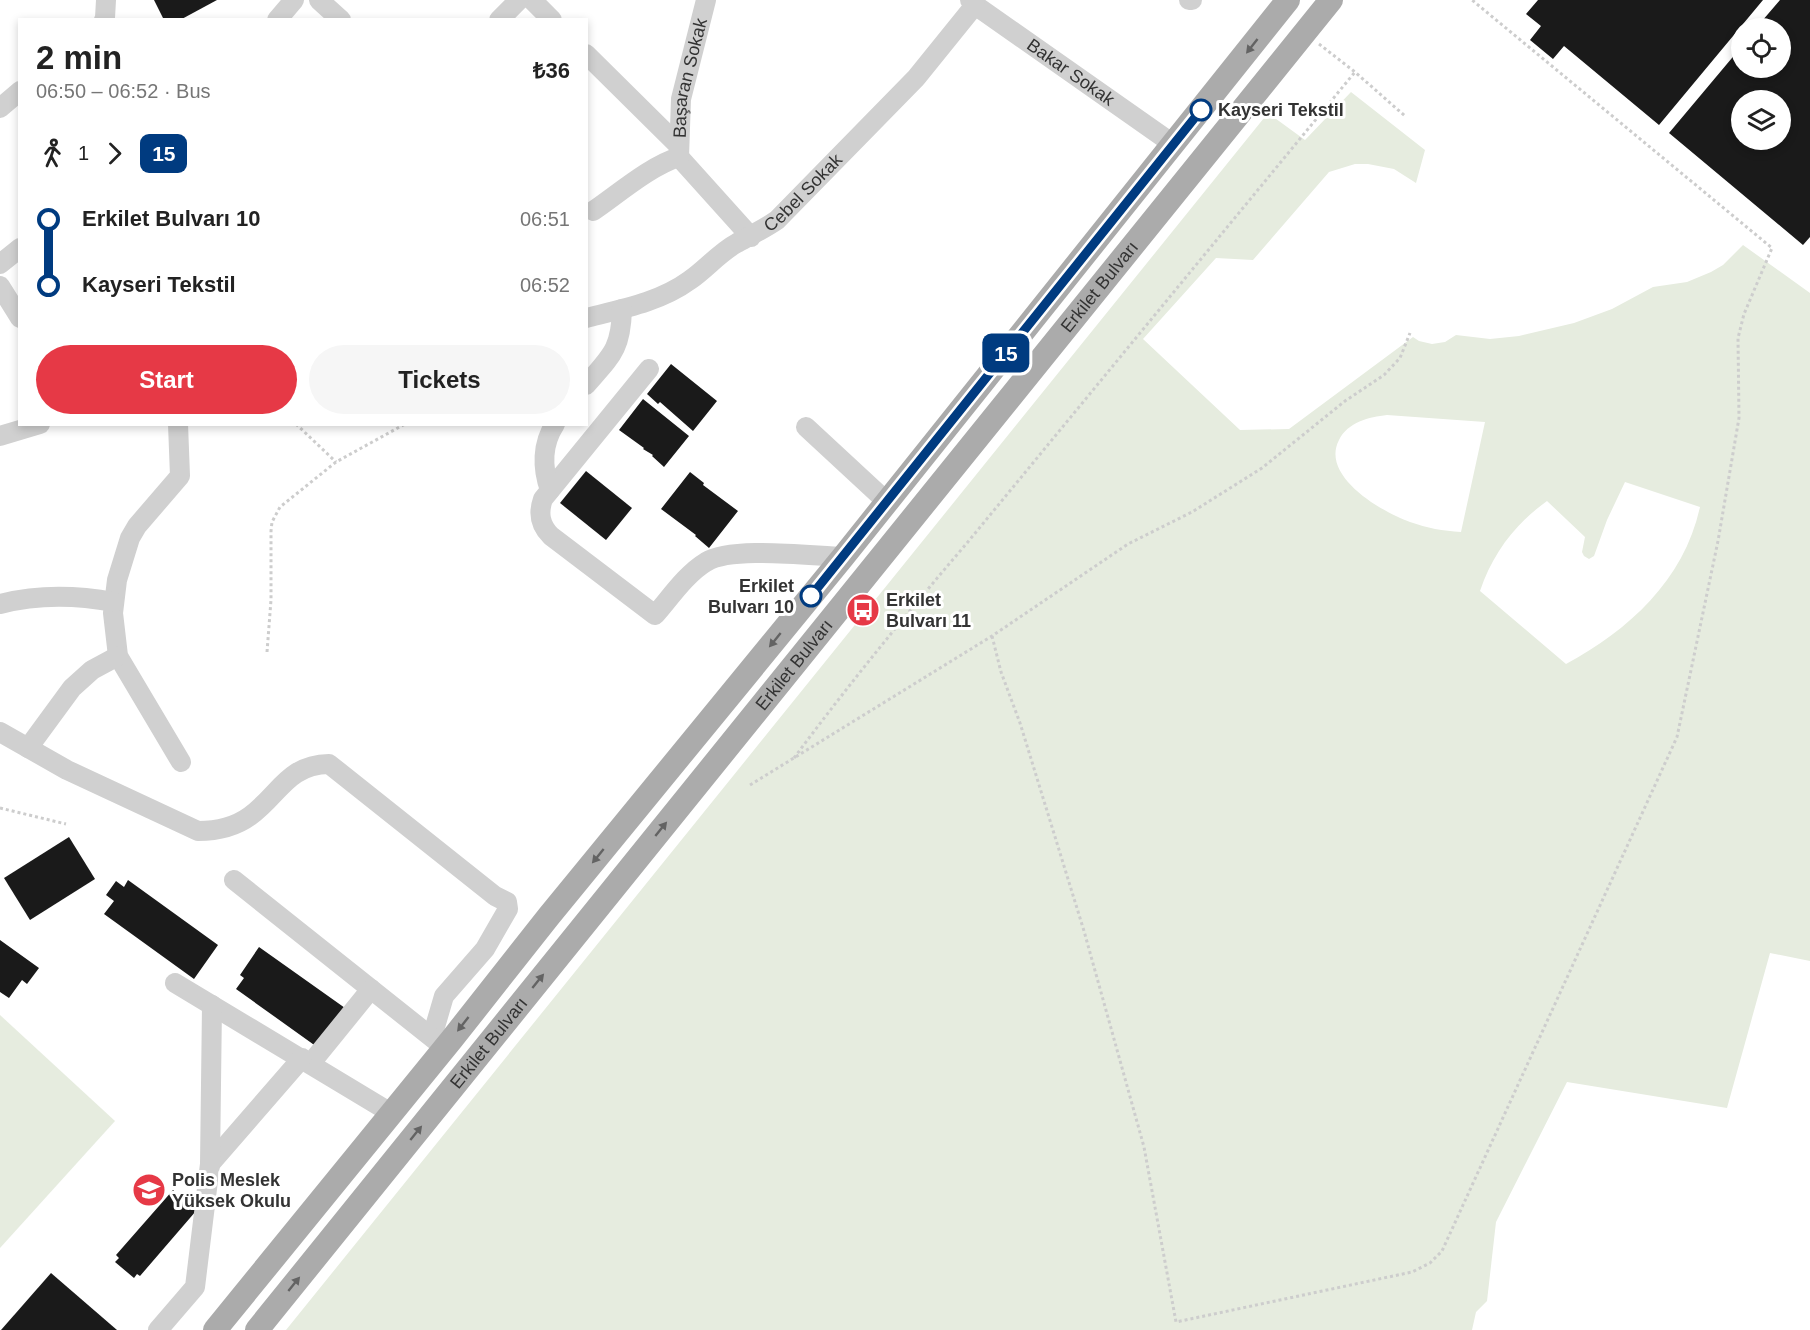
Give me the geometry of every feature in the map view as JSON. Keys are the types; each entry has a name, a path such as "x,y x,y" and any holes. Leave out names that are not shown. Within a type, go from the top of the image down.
{"main road":[{"name":"Erkilet Bulvarı","path":"257,1330 1213,148 1330,0"},
{"name":"Erkilet Bulvarı","path":"215,1330 391,1113 438,1042 549,916 843,557 1283,6"},
{"path":"1283,6 1304,32"}],"street":[{"path":"105,18 106,0"},
{"path":"279,18 294,0"},
{"path":"319,0 339,18"},
{"path":"501,18 519,0"},
{"path":"532,0 550,18"},
{"name":"Başaran Sokak","path":"679,151 682,128 681,99 706,0"},
{"name":"Bakar Sokak","path":"973,3 1173,144"},
{"name":"Cebel Sokak","path":"588,318 657,298 679,288 736,243 751,237 789,210 897,98 946,42 973,3"},
{"path":"588,56 679,151 751,237"},
{"path":"0,108 18,93"},
{"path":"593,211 670,160 679,151"},
{"path":"0,264 18,250"},
{"path":"0,286 18,315"},
{"path":"588,383 616,349 622,309"},
{"path":"649,369 543,499 540,506 541,522 547,532 655,615 699,567 715,557 738,553 843,557"},
{"path":"0,436 33,426"},
{"path":"178,426 180,476 153,506 130,538 120,568 113,613 118,656 181,762"},
{"path":"550,489 544,460 548,439 554,426"},
{"path":"806,427 887,502"},
{"path":"0,604 27,597 86,597 114,602"},
{"path":"28,748 72,688 92,670 118,656"},
{"path":"0,732 120,796 198,831 220,830 241,822 260,807 294,772 312,765 329,764 495,896 507,902 508,909 484,949 444,996 438,1042"},
{"path":"234,880 438,1042"},
{"path":"176,983 307,1060 391,1113"},
{"path":"210,1164 371,989"},
{"path":"158,1330 195,1287 210,1164 212,1005"}],"path":[{"path":"992,636 1001,672 1020,723 1084,931 1144,1147 1176,1322 1422,1269 1442,1251 1677,737 1718,541 1739,418 1738,338 1744,314 1772,248 1472,0"},
{"path":"1304,32 1355,72 1405,116"},
{"path":"794,758 908,612 1355,72"},
{"path":"750,785 992,636 1128,544 1192,512 1262,468 1345,401 1384,375 1400,358 1410,333"},
{"path":"298,426 336,462"},
{"path":"267,652 271,600 272,522 280,507 336,462 401,426"},
{"path":"0,808 66,824"}],"shaded area":[{"path":"1351,92 1425,150 1416,183 1394,169 1368,164 1355,164 1329,172 1253,260 1216,258 1143,339 1240,430 1289,429 1413,337 1432,344 1445,342 1456,335 1490,339 1519,336 1574,323 1612,309 1653,287 1687,282 1711,272 1723,265 1743,245 1810,293 1810,961 1770,953 1727,1108 1567,1082 1496,1222 1487,1301 1476,1312 1472,1330 286,1330 1268,113 1305,140","holes":["1387,415 1485,422 1461,532 1429,528 1384,510 1357,491 1338,467 1335,453 1343,434 1353,425 1373,417","1625,482 1700,507 1692,533 1681,558 1651,600 1611,635 1566,664 1480,591 1491,564 1506,540 1525,519 1547,501 1585,537 1582,552 1584,556 1589,559 1594,556 1607,520"]},
{"path":"0,1015 115,1121 0,1248"}],"building":[{"path":"154,0 217,0 184,18 163,18"},
{"path":"1538,0 1763,0 1748,18 1731,18 1731,38 1659,125 1564,46 1553,59 1530,40 1541,26 1526,14"},
{"path":"1780,0 1810,0 1810,237 1803,245 1669,133 1731,59 1731,78 1791,78 1791,18 1765,18"},
{"path":"671,364 717,401 693,431 660,402 658,404 647,394"},
{"path":"643,399 689,436 664,467 653,455 619,430"},
{"path":"586,471 632,508 606,540 560,503"},
{"path":"690,472 704,483 703,485 738,511 709,548 696,535 661,509"},
{"path":"69,837 95,879 30,920 4,878"},
{"path":"128,880 218,945 194,979 104,914 114,901 106,895 116,881 124,887"},
{"path":"0,940 39,968 27,984 22,980 9,998 0,992"},
{"path":"259,947 345,1008 317,1047 236,989 244,978 240,975"},
{"path":"173,1190 196,1211 140,1276 137,1274 134,1278 115,1262 119,1258 116,1255"},
{"path":"51,1273 117,1330 1,1330"}],"bus line":[{"name":"15","path":"811,596 1201,110"}],"place":[{"name":"Kayseri Tekstil","path":"1201,110"},
{"name":"Erkilet Bulvarı 10","path":"811,596"},
{"name":"Erkilet Bulvarı 11","path":"863,610"},
{"name":"Polis Meslek Yüksek Okulu","path":"149,1190"}]}
